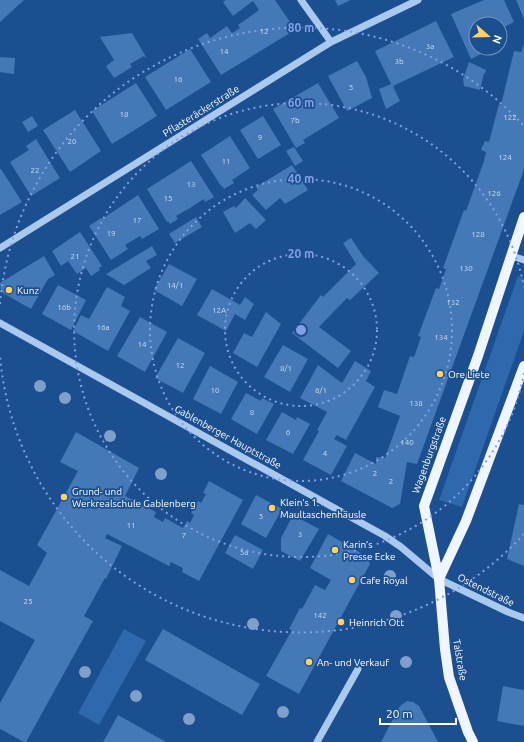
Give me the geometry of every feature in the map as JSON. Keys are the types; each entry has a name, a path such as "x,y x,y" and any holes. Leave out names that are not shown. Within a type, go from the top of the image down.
{"main road":[{"name":"Wagenburgstraße","path":"439,579 424,506 478,356 524,217"},
{"path":"439,579 466,522 524,366"},
{"name":"Talstraße","path":"439,579 449,677 468,732 473,742"}],"street":[{"path":"301,0 331,42"},
{"name":"Pflasteräckerstraße","path":"0,248 331,42 418,0"},
{"path":"512,256 524,260"},
{"name":"Gablenberger Hauptstraße","path":"0,324 385,536 401,547 439,579"},
{"name":"Ostendstraße","path":"439,579 508,612 524,618"},
{"path":"317,742 358,670"}],"shaded area":[{"path":"518,276 524,279 524,331 462,507 439,500"},
{"path":"124,629 146,641 99,725 78,713"}],"building":[{"path":"0,0 24,0 0,22"},
{"path":"226,0 275,0 292,25 290,33 221,75 198,39 207,33 210,38 227,26 232,33 240,28 238,25 259,10 253,1 233,16 223,2"},
{"path":"335,0 351,0 338,6"},
{"path":"484,0 504,0 514,22 508,25 508,16 468,16 468,52 451,14"},
{"path":"516,0 524,0 524,19"},
{"path":"436,21 454,57 393,86 400,101 386,109 379,89 391,84 375,51"},
{"path":"132,33 146,57 145,58 144,56 130,64 132,67 114,78 106,66 114,60 100,37"},
{"path":"524,44 524,168 417,464 407,462 400,504 392,508 341,481 355,453 376,464 376,457 385,458 400,416 378,407 384,390 397,394 410,356 414,357 421,337 418,336 436,288 439,289 446,269 443,268 484,161 486,152 481,150 485,141 489,142 499,104 501,105 514,51 521,52"},
{"path":"190,49 211,82 166,110 145,77"},
{"path":"470,56 477,56 471,59"},
{"path":"0,57 15,58 14,74 0,72"},
{"path":"357,61 366,77 372,98 347,111 328,76"},
{"path":"469,62 486,70 480,90 464,86 463,79"},
{"path":"136,83 157,116 112,144 92,111"},
{"path":"318,83 339,118 303,140 305,143 296,148 273,109"},
{"path":"75,110 101,151 70,172 43,130"},
{"path":"32,116 38,126 28,132 22,122"},
{"path":"263,116 281,145 258,159 240,130"},
{"path":"230,136 250,168 232,180 234,183 224,189 201,155"},
{"path":"36,139 60,178 31,196 10,162 29,150 26,146"},
{"path":"294,147 303,161 295,166 286,151"},
{"path":"191,161 214,197 205,202 204,199 176,216 178,219 170,224 168,221 167,222 147,189"},
{"path":"292,165 308,190 285,204 280,198 266,210 252,195 258,190 256,187"},
{"path":"0,169 22,202 0,215"},
{"path":"138,195 159,229 142,239 140,236 125,245 128,249 111,260 89,226"},
{"path":"245,198 266,220 256,229 250,223 235,233 223,212 234,206 236,208"},
{"path":"196,217 202,227 175,243 169,234"},
{"path":"80,232 102,266 99,268 100,270 91,276 86,268 77,274 68,261 61,266 52,251"},
{"path":"351,238 363,256 379,273 350,300 347,298 319,327 351,351 338,368 292,333 321,295 323,297 356,264 343,243"},
{"path":"152,246 157,255 146,261 151,268 124,285 106,274"},
{"path":"44,256 55,275 48,279 31,309 1,292 0,283"},
{"path":"169,264 197,279 182,306 154,290"},
{"path":"58,285 86,300 71,330 42,314"},
{"path":"107,287 125,297 121,306 130,311 108,351 73,331 81,315 89,319"},
{"path":"212,289 240,305 245,297 254,304 245,320 235,314 226,331 197,315"},
{"path":"266,312 281,324 257,367 233,353 244,333 252,337"},
{"path":"140,317 167,332 145,372 117,356"},
{"path":"178,338 205,353 183,393 155,378"},
{"path":"283,345 308,359 290,392 264,377"},
{"path":"355,361 371,371 366,381 375,387 346,440 337,435 334,439 347,446 331,475 303,460 319,431 317,430 327,412 300,398 318,365 342,383"},
{"path":"210,366 238,382 221,414 193,399"},
{"path":"246,393 261,401 262,398 274,404 257,434 231,419"},
{"path":"282,412 296,420 297,417 310,424 293,454 266,440"},
{"path":"76,432 139,468 125,496 156,512 154,517 163,522 165,518 183,528 187,521 190,523 194,515 191,513 198,501 201,503 206,494 203,493 209,481 243,500 199,581 182,572 183,568 171,562 169,566 107,534 105,538 122,546 106,579 105,578 84,616 93,621 26,742 24,742 0,729 0,703 35,640 0,621 0,570 29,586 47,553 37,545 78,471 60,462"},
{"path":"256,495 282,509 266,538 241,524"},
{"path":"519,504 524,505 524,566 507,559"},
{"path":"293,515 319,529 300,561 281,551 281,538"},
{"path":"328,534 368,557 370,564 299,694 266,676 292,630 289,629 300,608 302,609 315,585 325,590 331,580 310,568"},
{"path":"235,535 263,550 253,569 225,553"},
{"path":"163,629 260,684 242,715 145,660"},
{"path":"503,686 524,690 524,726 497,721"},
{"path":"407,701 413,702 419,706 438,742 381,742 400,706"},
{"path":"118,715 166,742 103,742"}],"place":[{"name":"Kunz","path":"9,290"},
{"name":"Ore Liete","path":"440,374"},
{"name":"Grund- und Werkrealschule Gablenberg","path":"64,497"},
{"name":"Klein's 1. Maultaschenhäusle","path":"272,508"},
{"name":"Karin’s Presse Ecke","path":"335,550"},
{"name":"Cafe Royal","path":"352,580"},
{"name":"Heinrich Ott","path":"341,622"},
{"name":"An- und Verkauf","path":"309,662"}]}
